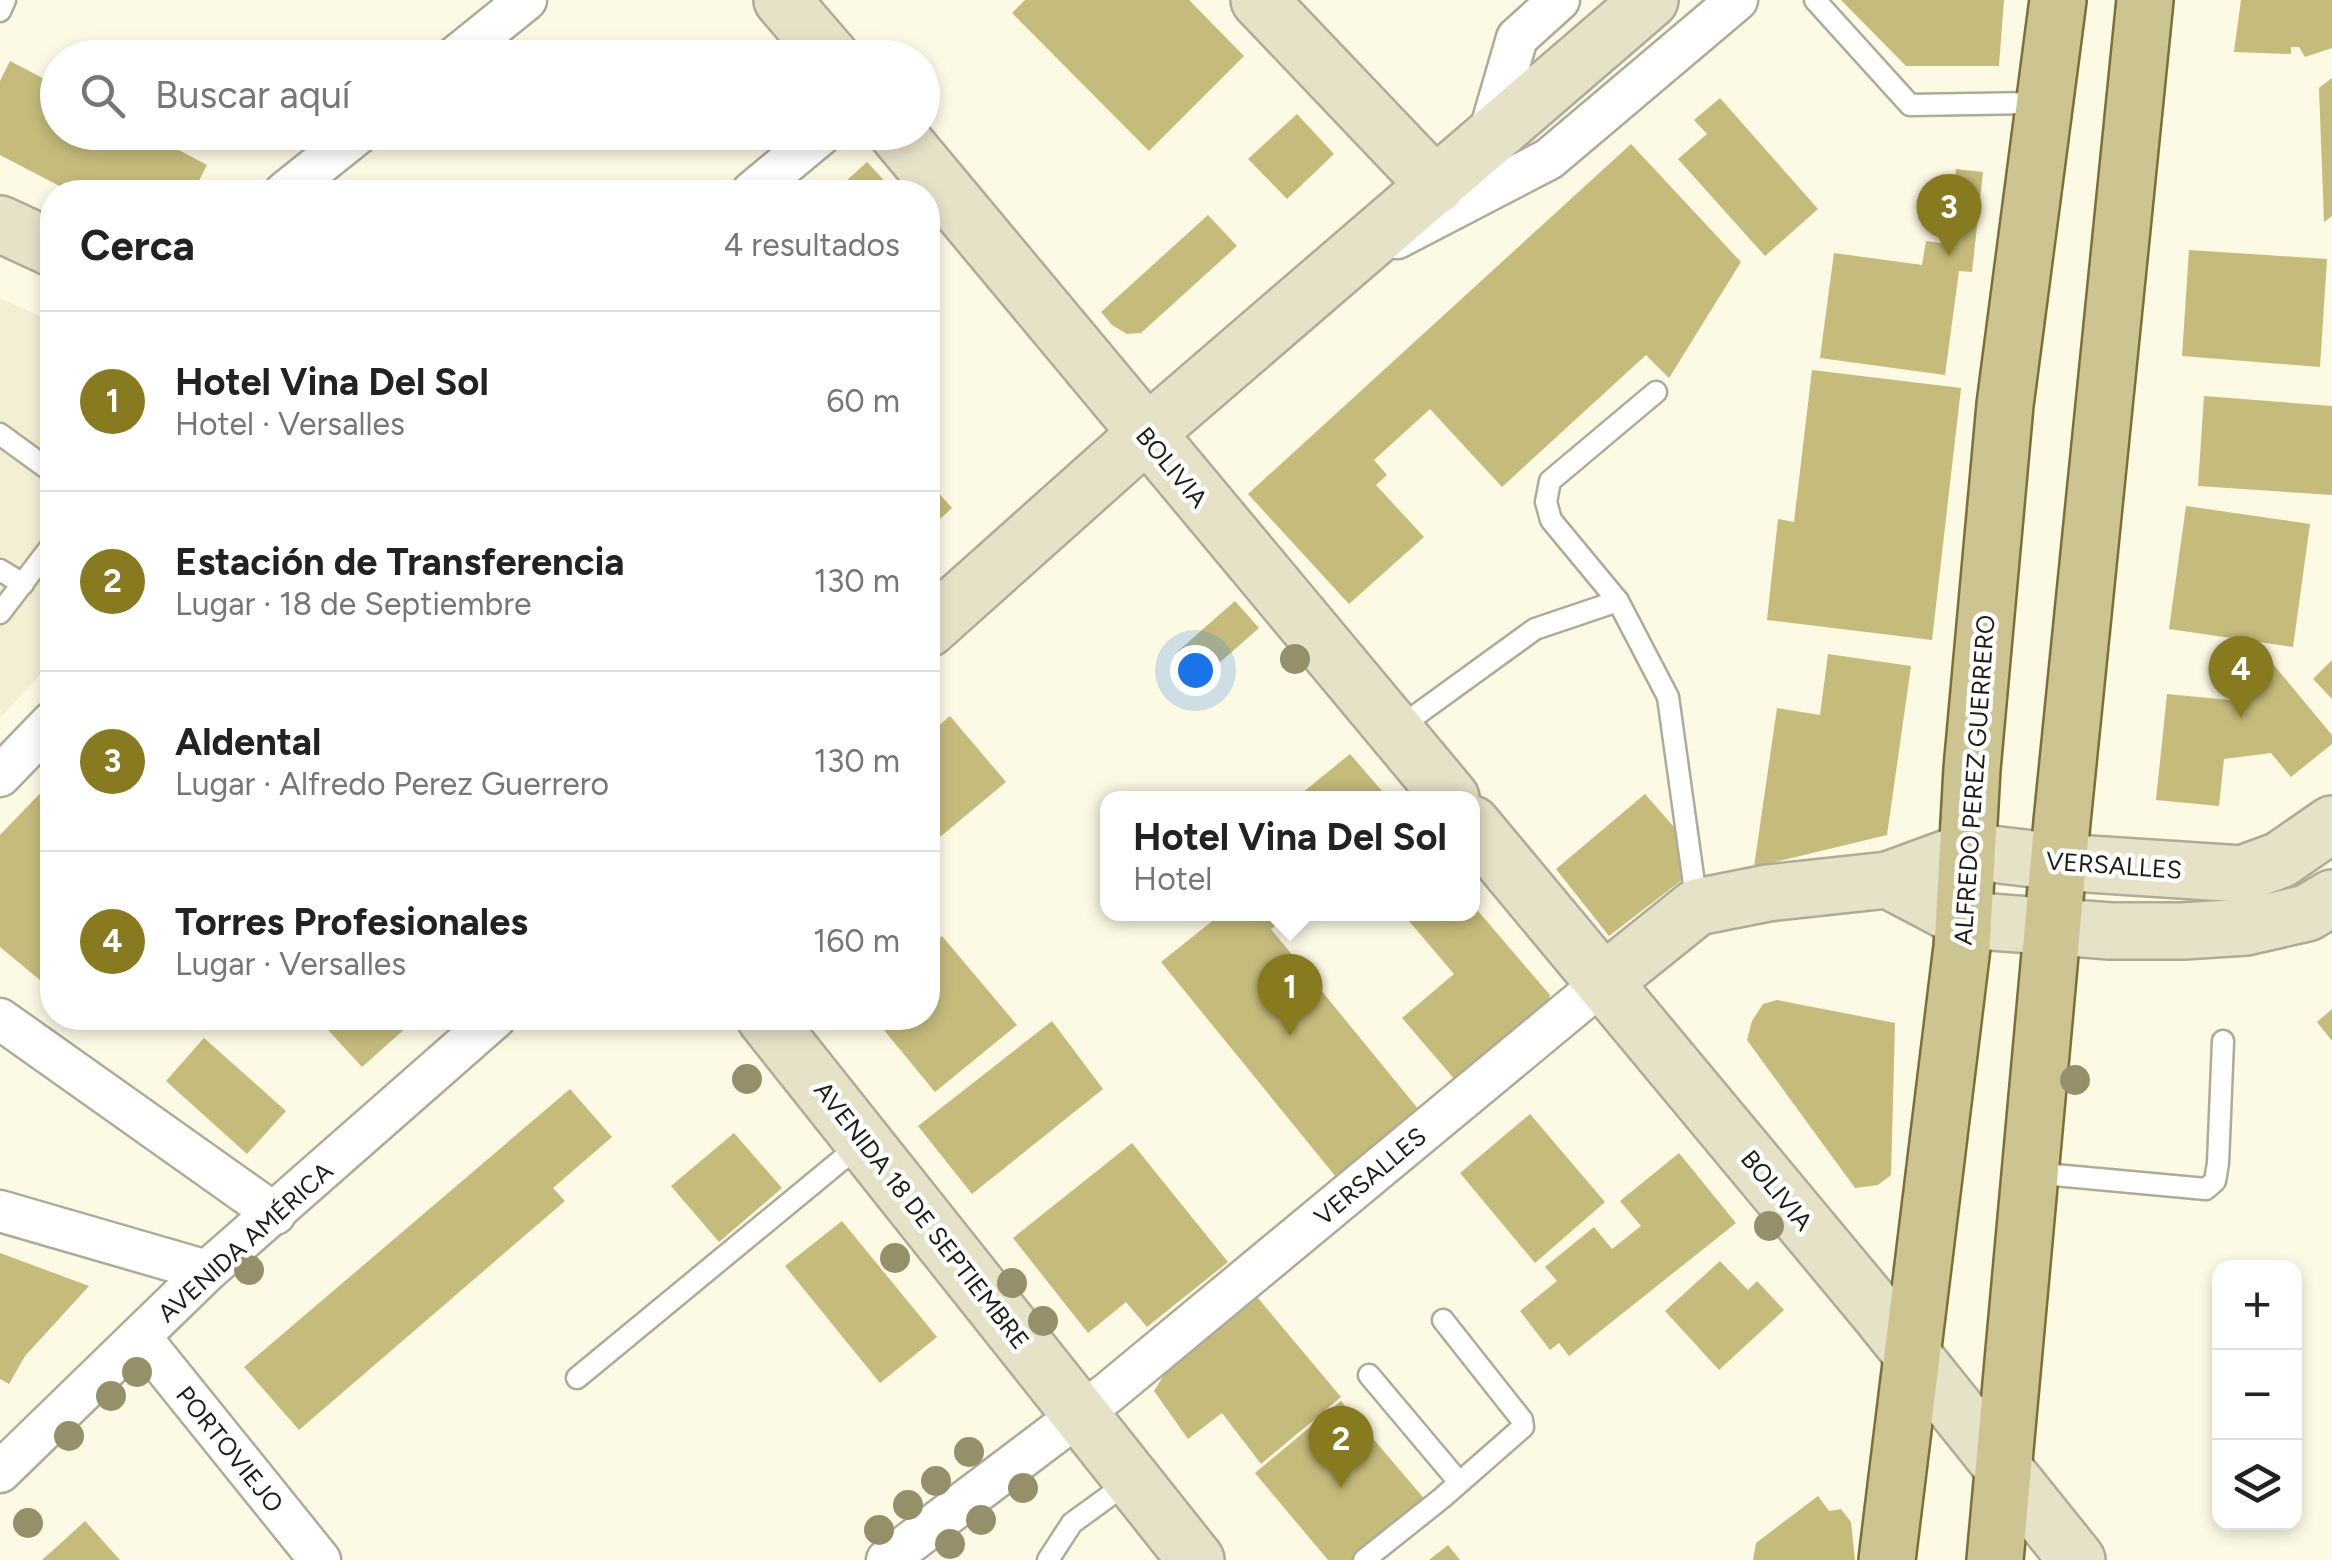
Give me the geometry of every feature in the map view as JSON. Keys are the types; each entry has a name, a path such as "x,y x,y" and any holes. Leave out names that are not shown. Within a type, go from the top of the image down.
{"main road":[{"name":"ALFREDO PEREZ GUERRERO","path":"1888,1560 1964,920 2004,405 2058,0"},
{"path":"1996,1560 2058,862 2145,0"}],"street":[{"path":"476,40 526,0"},
{"path":"782,0 816,40"},
{"path":"1259,0 1436,186"},
{"path":"1486,141 1517,38 1559,0"},
{"path":"940,618 1145,435 1650,0"},
{"path":"1340,268 1550,159 1737,0"},
{"path":"299,180 337,150"},
{"path":"766,180 802,150"},
{"name":"BOLIVIA","path":"911,150 935,180"},
{"name":"BOLIVIA","path":"940,186 1445,791"},
{"path":"0,224 40,242"},
{"path":"0,776 40,734"},
{"name":"VERSALLES","path":"887,1560 1108,1392 1697,907 1768,893 1888,880 1967,851 2058,862 2242,874 2280,860 2332,824"},
{"name":"BOLIVIA","path":"1480,833 1914,1356 2077,1560"},
{"path":"1888,880 1964,920 2054,927 2183,931 2246,927 2307,914 2332,898"},
{"path":"0,1019 275,1214"},
{"name":"AVENIDA AMÉRICA","path":"0,1472 206,1272 482,1030"},
{"name":"AVENIDA 18 DE SEPTIEMBRE","path":"775,1030 1196,1560"},
{"path":"0,1211 206,1272"},
{"name":"PORTOVIEJO","path":"140,1338 320,1560"}],"lane":[{"path":"0,11 4,0"},
{"path":"1815,0 1910,105 2044,104"},
{"path":"1656,392 1550,481 1546,502 1551,520 1618,601 1668,697 1697,907"},
{"path":"0,434 40,463"},
{"path":"0,613 40,562"},
{"path":"0,570 23,584"},
{"path":"1395,731 1535,628 1618,601"},
{"path":"2031,1172 2206,1188 2216,1181 2223,1041"},
{"path":"578,1378 864,1142"},
{"path":"1364,1560 1520,1431 1522,1420 1444,1320"},
{"path":"1370,1375 1459,1482"},
{"path":"1048,1560 1072,1523 1132,1480"}],"shaded area":[{"path":"0,298 40,316 40,675 0,718"}],"building":[{"path":"1025,0 1189,0 1244,56 1149,151 1012,13"},
{"path":"1841,0 2004,0 1999,66 1906,66"},
{"path":"2241,0 2332,0 2332,48 2305,57 2299,47 2291,47 2291,54 2234,52"},
{"path":"10,61 40,77 40,150 179,150 207,165 199,180 48,180 0,155 0,81"},
{"path":"2332,78 2332,216 2324,222 2319,88"},
{"path":"1720,98 1818,209 1765,256 1678,159 1707,134 1694,120"},
{"path":"1297,114 1334,154 1287,199 1248,159"},
{"path":"1631,144 1741,262 1669,378 1646,355 1502,487 1430,409 1374,460 1387,475 1376,485 1424,537 1349,604 1248,494"},
{"path":"867,162 884,180 847,180"},
{"path":"1956,169 1983,172 1972,272 1959,271 1945,375 1820,358 1834,253 1922,265 1926,241 1948,244"},
{"path":"1208,215 1237,246 1141,333 1127,334 1112,325 1101,312"},
{"path":"2189,250 2327,259 2320,367 2182,356"},
{"path":"1812,370 1961,388 1932,640 1767,620 1778,519 1794,522"},
{"path":"2204,396 2332,406 2332,495 2198,486"},
{"path":"940,494 952,508 940,519"},
{"path":"2186,506 2310,524 2293,647 2169,629"},
{"path":"1235,601 1259,628 1202,678 1178,651"},
{"path":"1828,654 1911,666 1887,835 1754,867 1777,708 1820,715"},
{"path":"2332,660 2332,699 2313,679"},
{"path":"2273,664 2332,735 2332,744 2291,777 2271,753 2224,759 2219,806 2156,800 2167,694 2230,700"},
{"path":"950,716 1006,782 940,837 940,725"},
{"path":"1350,754 1382,791 1305,791"},
{"path":"40,793 40,980 0,947 0,835"},
{"path":"1645,794 1681,835 1687,876 1609,936 1556,869"},
{"path":"1480,913 1550,995 1547,1006 1456,1081 1402,1018 1454,974 1409,921 1480,921"},
{"path":"1212,921 1281,921 1271,929 1419,1110 1336,1177 1161,962"},
{"path":"940,938 1017,1025 935,1092 884,1030 940,1030"},
{"path":"1777,1000 1895,1023 1891,1175 1878,1185 1855,1188 1747,1040 1752,1021 1763,1004"},
{"path":"2332,1009 2332,1041 2317,1022"},
{"path":"1052,1021 1103,1089 972,1194 918,1126"},
{"path":"328,1030 404,1030 362,1067"},
{"path":"204,1038 286,1111 247,1154 166,1081"},
{"path":"570,1089 612,1137 553,1188 565,1201 299,1430 244,1367"},
{"path":"1530,1114 1605,1202 1535,1263 1460,1173"},
{"path":"734,1133 782,1188 719,1242 671,1186"},
{"path":"1132,1143 1228,1262 1147,1327 1126,1302 1088,1333 1013,1238"},
{"path":"1679,1153 1736,1223 1569,1356 1559,1343 1550,1350 1520,1311 1557,1281 1545,1267 1594,1227 1612,1249 1641,1226 1620,1201"},
{"path":"842,1221 937,1337 880,1383 785,1266"},
{"path":"0,1253 89,1286 25,1356 9,1384 0,1379"},
{"path":"1720,1261 1748,1290 1757,1281 1784,1310 1719,1370 1665,1311"},
{"path":"1257,1297 1341,1397 1261,1464 1222,1413 1188,1439 1154,1391 1165,1373"},
{"path":"1341,1401 1427,1502 1357,1560 1328,1560 1255,1473"},
{"path":"1818,1496 1829,1511 1841,1509 1851,1522 1855,1560 1753,1560 1756,1543"},
{"path":"85,1521 120,1560 42,1560 61,1543"},
{"path":"1448,1545 1460,1560 1429,1560"}],"place":[{"name":"Aldental","path":"1949,256"},
{"name":"Torres Profesionales","path":"2241,718"},
{"name":"Hotel Vina Del Sol","path":"1290,1036"},
{"name":"Estación de Transferencia","path":"1341,1488"}]}
